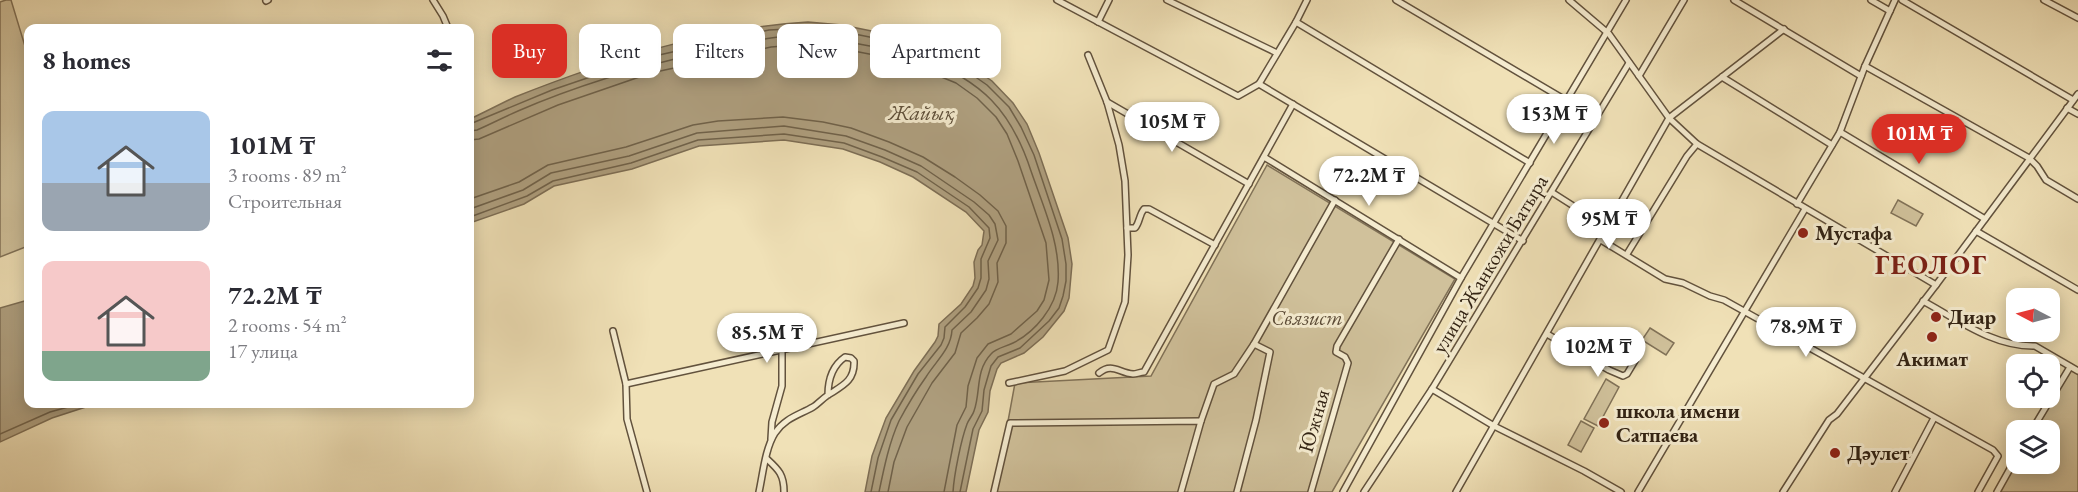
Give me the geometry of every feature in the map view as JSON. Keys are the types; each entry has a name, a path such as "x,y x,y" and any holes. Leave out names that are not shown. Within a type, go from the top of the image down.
{"street":[{"path":"433,0 446,24"},
{"path":"1058,0 1238,96 1259,84 1296,22 1306,0"},
{"path":"1098,22 1109,0"},
{"path":"1167,0 1277,53"},
{"path":"1396,0 1567,101"},
{"path":"1569,0 1606,32 1669,118 1697,144 1936,285"},
{"path":"1343,492 1461,279 1626,0"},
{"path":"1639,76 1684,0"},
{"path":"1734,0 1862,76"},
{"path":"1871,0 1890,12"},
{"path":"1797,204 1840,132 1865,66 1895,0"},
{"path":"1902,0 2073,100"},
{"path":"2043,0 2078,18"},
{"path":"1296,22 1530,163"},
{"path":"1456,492 1669,118 1784,29"},
{"path":"1009,383 1065,371 1108,350 1125,302 1128,255 1119,145 1107,102 1088,55"},
{"name":"улица Жанкожи Батыра","path":"1364,492 1432,389 1553,193 1629,63"},
{"path":"1865,66 2029,158 2046,180 2078,199"},
{"path":"1722,77 1832,146"},
{"path":"1259,84 1523,241"},
{"path":"1784,492 1829,420 1837,414 1865,378 2078,94"},
{"path":"1107,102 1249,184"},
{"path":"1099,373 1105,368 1115,368 1133,374 1144,372 1293,104"},
{"path":"2067,108 2078,114"},
{"path":"1840,132 1985,219"},
{"path":"1627,254 1687,156 1697,144"},
{"path":"1264,157 1461,279"},
{"path":"1553,193 1608,228"},
{"path":"1181,492 1214,384 1234,374 1254,344 1335,200"},
{"path":"1126,228 1135,228 1140,213 1144,209 1149,209 1215,245"},
{"path":"1638,492 1805,209"},
{"path":"1976,231 2078,290"},
{"name":"Южная","path":"1311,492 1348,363 1336,352 1337,346 1399,239"},
{"path":"1601,240 1665,279 1683,282 1745,312 1993,450 1998,456 1977,492"},
{"path":"1923,301 1989,337 2035,346 2078,371"},
{"path":"626,384 904,323"},
{"path":"613,331 626,384 627,419 647,492"},
{"path":"1547,334 1620,375 1627,374 1639,354"},
{"path":"1237,492 1256,420 1270,352 1254,344"},
{"path":"759,492 770,443 772,422 782,386 782,349"},
{"path":"770,443 785,422 815,406 846,384 854,374 854,361 851,358 845,357 833,369 828,395"},
{"path":"2038,420 2070,367"},
{"path":"1432,389 1494,426 1621,492"},
{"path":"1895,492 1934,418"},
{"path":"994,492 1010,423 1202,421"},
{"path":"767,459 779,470 784,479 784,492"},
{"path":"1997,492 2007,474"}],"green space":[{"path":"11,0 24,43 24,248 0,257 0,2"},
{"name":"Связист","path":"1267,165 1455,279 1332,492 995,492 1015,383 1151,376"},
{"path":"1898,200 1923,214 1916,226 1891,213"},
{"path":"1650,328 1674,343 1666,355 1642,340"},
{"path":"2070,370 2078,374 2078,492 2000,492 2010,474 2060,474 2060,420 2039,420 2047,408 2060,408 2060,386"},
{"path":"1606,379 1619,387 1598,426 1584,419"},
{"path":"1581,421 1594,428 1581,452 1568,445"}],"water":[{"name":"Жайық","path":"808,22 831,24 783,24"},
{"name":"Жайық","path":"777,25 777,78 858,78 858,28 870,31 870,78 988,78 1013,103 1027,124 1068,238 1072,264 1069,298 1064,311 1043,337 1024,353 1001,363 997,369 990,391 988,412 979,430 966,492 865,492 872,456 886,418 914,371 935,342 939,324 961,304 973,286 974,262 982,245 984,231 966,212 913,177 843,149 784,140 699,146 632,169 554,186 524,204 474,222 474,117 515,97 579,73 579,78 661,78 661,48 673,45 673,78 765,78 765,26"},
{"path":"24,301 24,408 83,408 52,418 0,442 0,308"}],"place":[{"name":"Мустафа","path":"1803,233"},
{"name":"Диар","path":"1936,317"},
{"name":"Акимат","path":"1932,337"},
{"name":"школа имени Сатпаева","path":"1604,423"},
{"name":"Дәулет","path":"1835,453"}],"district":[{"name":"ГЕОЛОГ","path":"1931,265"}]}
